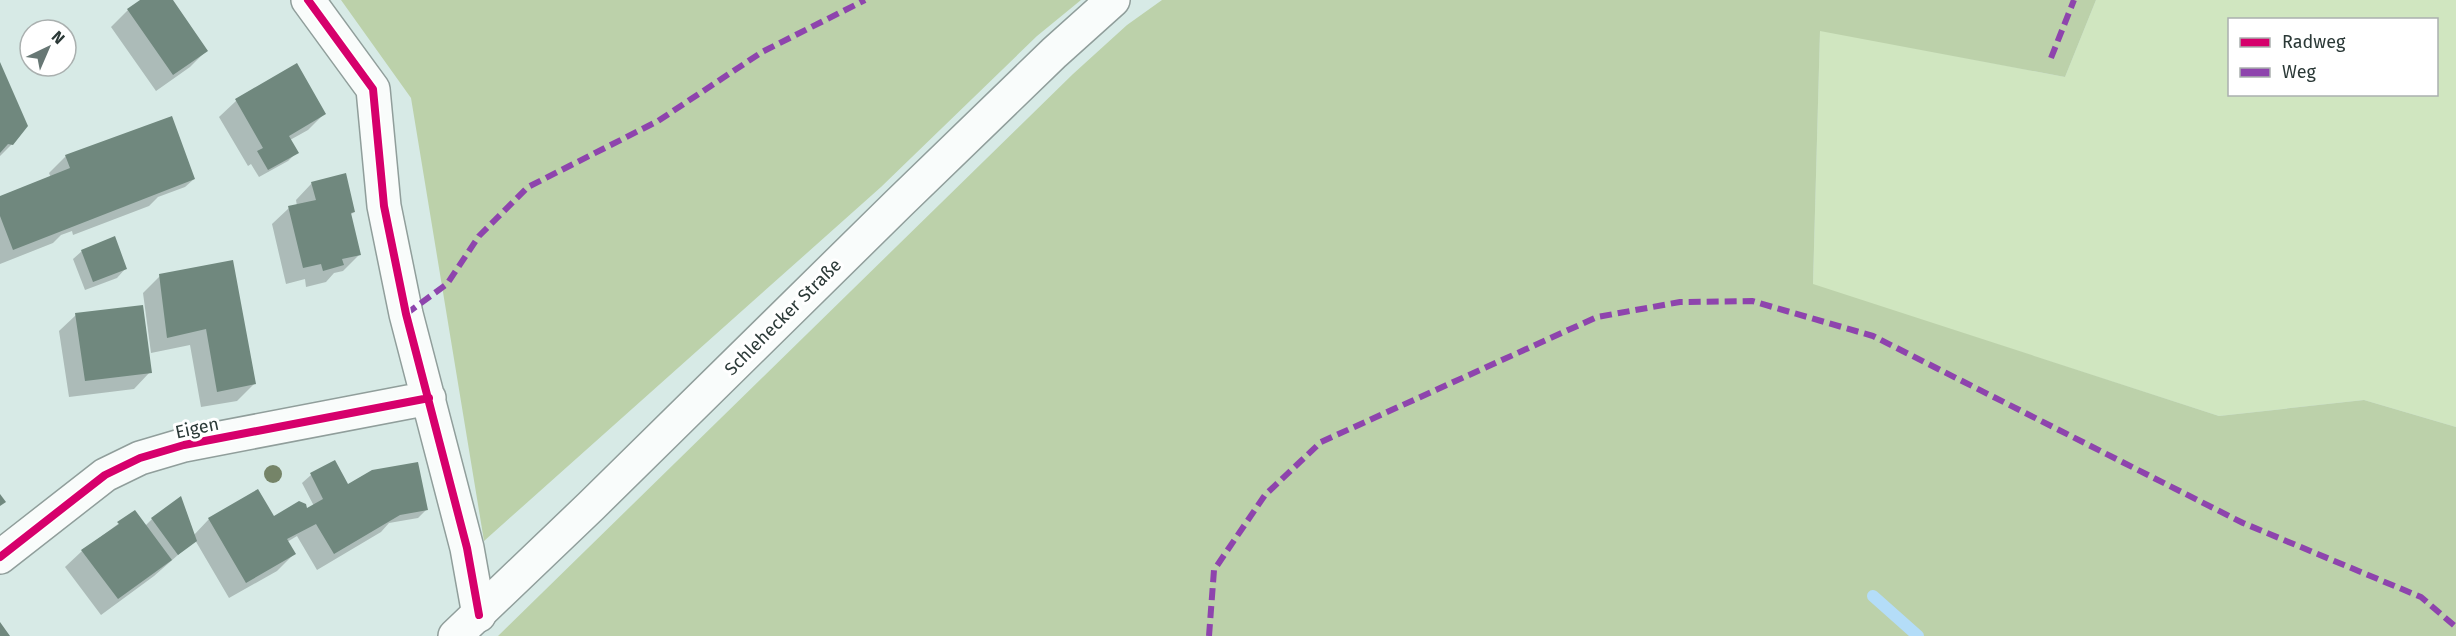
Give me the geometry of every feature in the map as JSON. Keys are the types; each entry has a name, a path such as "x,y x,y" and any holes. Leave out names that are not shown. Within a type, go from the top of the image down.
{"street":[{"path":"308,0 373,89 384,206 406,314 467,548 467,626"},
{"name":"Schlehecker Straße","path":"467,626 899,202 1054,53 1113,0"},
{"name":"Eigen","path":"0,557 105,475 140,458 184,445 429,398"}],"green space":[{"path":"341,0 1081,0 1037,36 881,187 484,541 411,98"},
{"path":"1162,0 2096,0 2065,77 1820,31 1813,284 2219,416 2364,400 2456,427 2456,636 498,636 1073,74 1127,25"},
{"path":"2096,0 2456,0 2456,427 2364,400 2219,416 1813,285 1820,30 2065,77"}],"building":[{"path":"140,0 173,0 208,51 173,75 127,9"},
{"path":"0,62 28,126 13,145 8,144 0,153"},
{"path":"297,63 326,114 289,136 299,153 268,170 257,151 263,148 235,99"},
{"path":"172,116 195,179 13,250 0,216 0,196 70,168 65,155"},
{"path":"346,173 355,212 351,213 361,255 342,259 344,265 323,271 321,264 303,268 288,206 316,200 311,182"},
{"path":"115,236 127,269 93,282 81,250"},
{"path":"233,260 256,384 217,392 206,329 167,338 159,274"},
{"path":"143,305 152,373 85,381 75,313"},
{"path":"335,460 348,484 372,470 418,462 428,510 400,515 334,554 316,524 287,539 296,554 246,583 208,518 258,489 274,516 299,501 306,504 307,508 323,499 310,473"},
{"path":"0,494 6,502 0,506"},
{"path":"181,496 197,541 178,555 151,518"},
{"path":"135,510 172,560 118,599 81,550"},
{"path":"0,622 10,636 0,636"}],"waterway":[{"path":"1873,596 1918,636"}],"marked path":[{"path":"406,314 447,284 479,236 528,187 658,121 762,52 865,0"},
{"path":"2051,58 2074,0"},
{"path":"1209,636 1214,570 1265,495 1321,442 1597,317 1680,302 1752,301 1873,336 2243,523 2421,597 2456,627"}],"cycle path":[{"path":"308,0 373,89 384,206 406,314 467,548 479,615"},
{"path":"0,557 105,475 140,458 184,445 429,398"}]}
